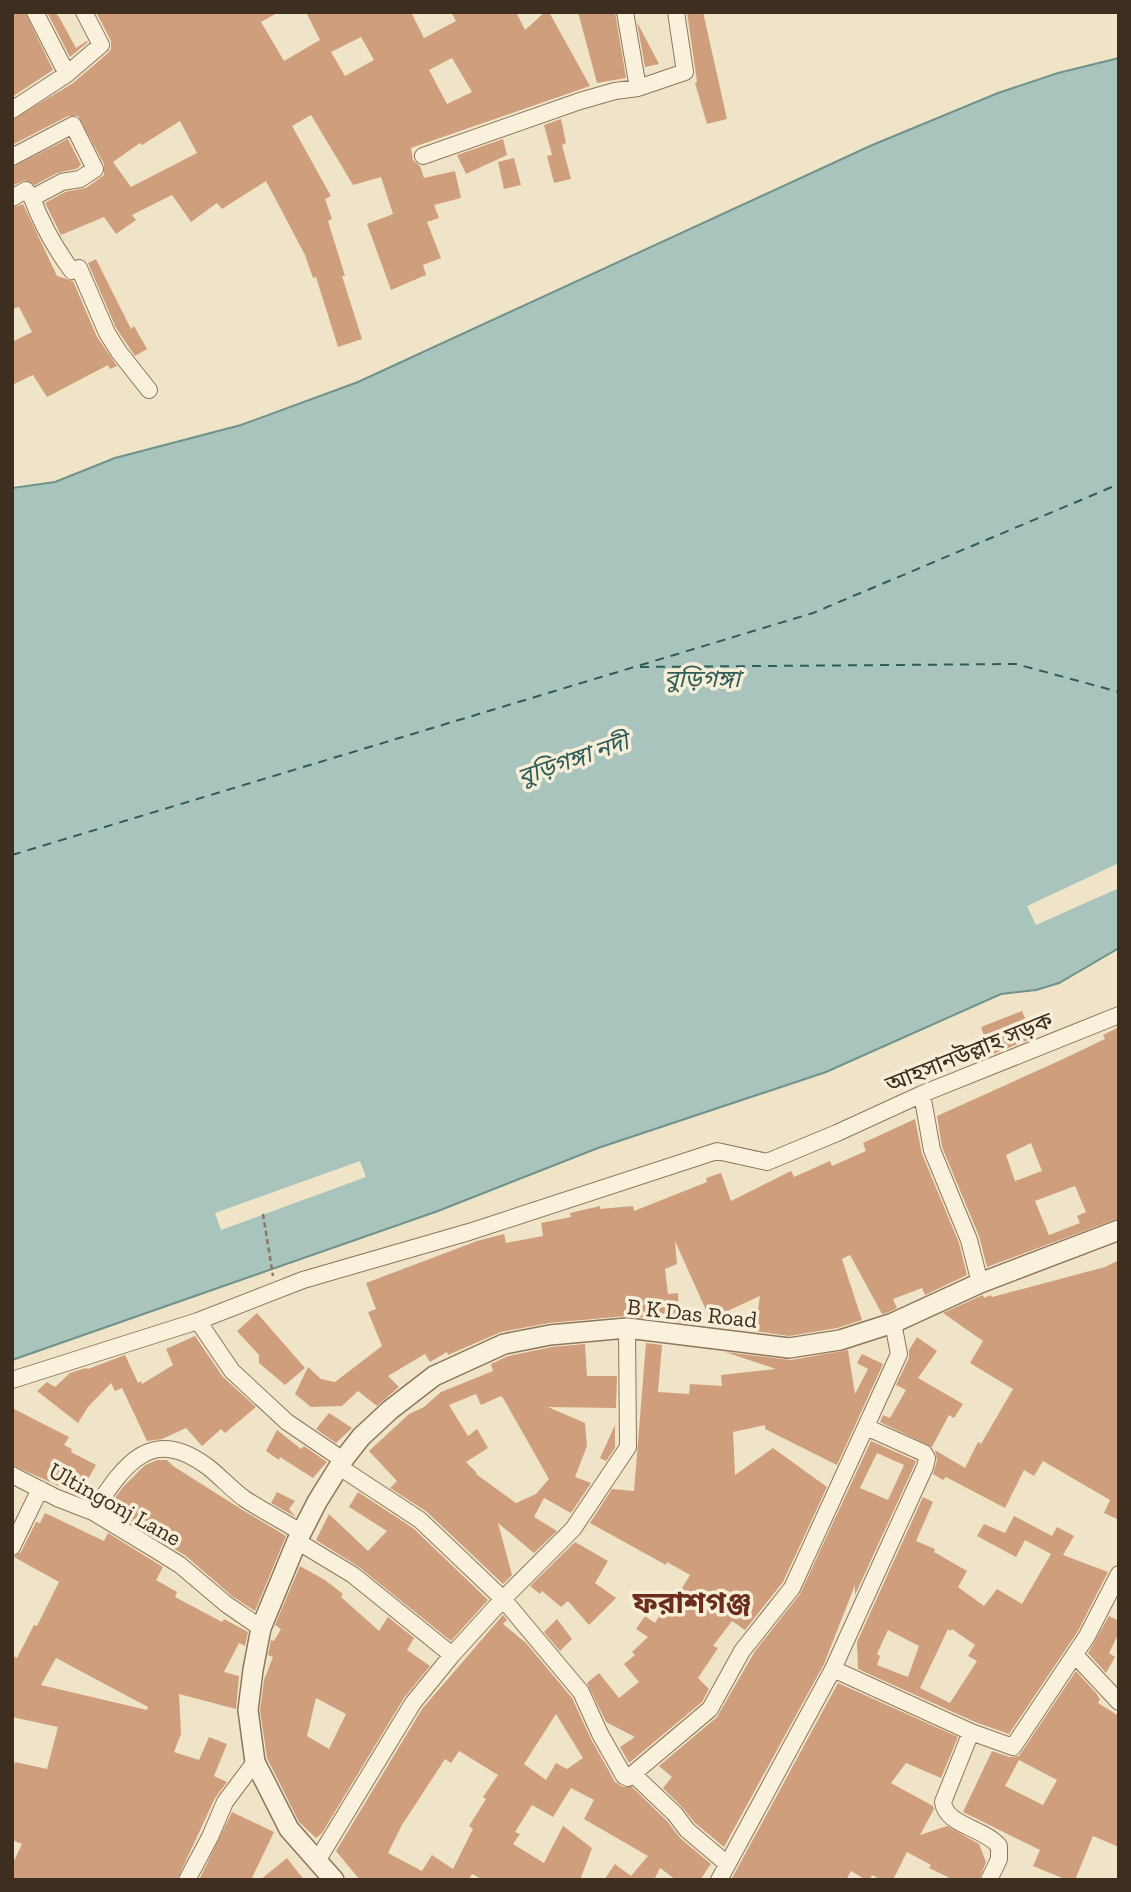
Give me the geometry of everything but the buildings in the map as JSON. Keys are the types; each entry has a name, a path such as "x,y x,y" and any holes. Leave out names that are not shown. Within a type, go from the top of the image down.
{"street":[{"path":"35,12 66,74"},
{"path":"12,110 66,74 101,45 84,12"},
{"path":"625,12 638,88"},
{"path":"423,156 580,101 615,90 638,88 685,72 676,12"},
{"path":"12,157 73,125 95,169 80,179 62,182 32,198"},
{"path":"12,198 26,190 32,198 42,225 57,250 72,271 79,268 107,333 149,390"},
{"name":"আহসানউল্লাহ সড়ক","path":"12,1380 198,1321 303,1280 469,1232 717,1151 767,1162 922,1094 1119,1015"},
{"path":"922,1094 933,1150 969,1240 980,1283"},
{"name":"B K Das Road","path":"334,1880 289,1829 255,1762 248,1710 261,1628 299,1537 340,1463 361,1437 390,1410 433,1376 504,1344 551,1335 627,1328 789,1348 840,1340 893,1322 980,1283 1119,1230"},
{"path":"198,1321 232,1371 287,1422 420,1520 503,1599 581,1692 600,1734 624,1776 628,1778 710,1709 742,1651 792,1588 899,1354 893,1322"},
{"path":"309,1880 317,1861 413,1703 503,1599 573,1529 628,1447 627,1328"},
{"path":"720,1879 726,1863 833,1669 925,1467 927,1458 924,1453 866,1427"},
{"path":"93,1512 122,1469 136,1458 155,1450 175,1450 206,1465 244,1498 353,1575 452,1655"},
{"name":"Ultingonj Lane","path":"12,1475 93,1512 180,1565 226,1604 261,1628"},
{"path":"12,1547 40,1489"},
{"path":"833,1669 971,1732 1013,1747 1087,1636 1119,1574"},
{"path":"1075,1655 1119,1702"},
{"path":"971,1732 943,1802 944,1810 950,1817 991,1836 999,1846 999,1859 989,1880"},
{"path":"187,1880 225,1802 255,1762"},
{"path":"634,1774 676,1814 687,1830 726,1863"}],"path":[{"path":"263,1214 275,1290"}],"water":[{"name":"বুড়িগঙ্গা","path":"1119,58 1119,948 1059,983 1036,990 1001,994 826,1072 598,1148 438,1211 12,1360 12,488 55,482 115,458 241,425 358,382 870,146 998,93 1058,73"}],"pier":[{"path":"1119,863 1119,888 1036,925 1027,906"},
{"path":"360,1161 366,1177 221,1230 215,1213"}],"ferry route":[{"path":"12,855 813,613 1119,484"},
{"path":"640,667 1016,664 1119,692"}],"district":[{"name":"ফরাশগঞ্জ","path":"692,1603"}],"water label":[{"name":"বুড়িগঙ্গা নদী","path":"573,759"}]}
